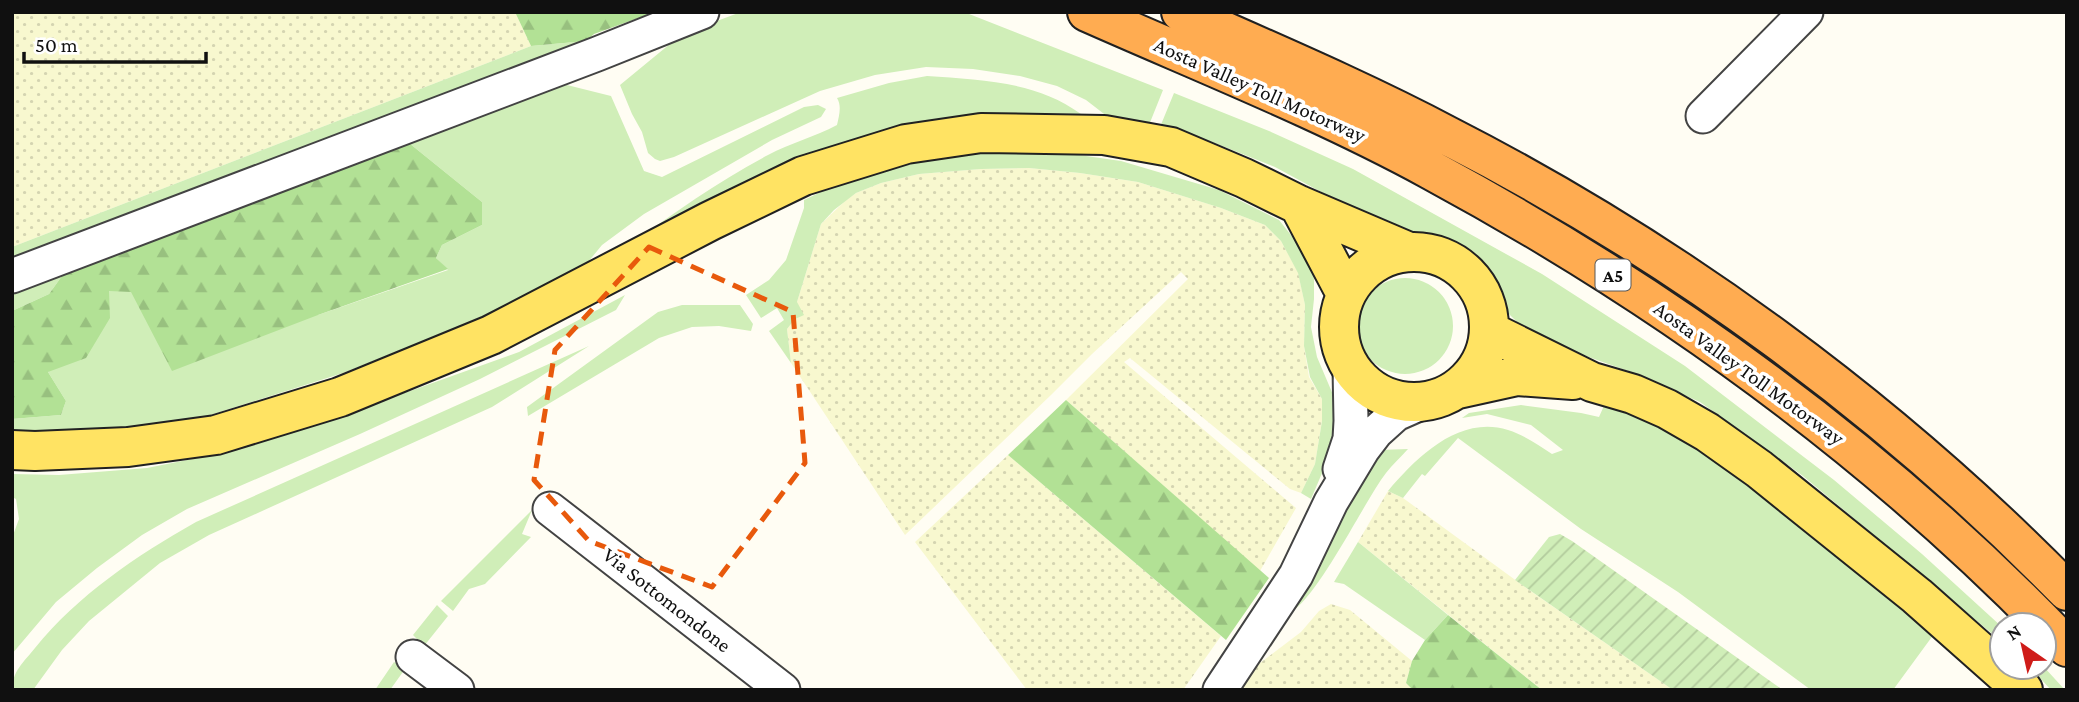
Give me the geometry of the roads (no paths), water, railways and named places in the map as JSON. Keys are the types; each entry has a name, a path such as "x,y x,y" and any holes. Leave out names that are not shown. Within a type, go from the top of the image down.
{"highway":[{"name":"Aosta Valley Toll Motorway","path":"1087,12 1329,119 1429,168 1537,229 1611,275 1707,339 1797,404 1872,464 1952,534 2067,648"},
{"name":"Aosta Valley Toll Motorway","path":"1181,12 1357,89 1451,137 1556,195 1646,251 1729,306 1898,435 1984,509 2067,591"}],"main road":[{"path":"12,450 35,452 128,447 216,435 340,397 491,335 710,221 803,176 905,144 981,133 1104,135 1171,147 1409,253"},
{"path":"1299,205 1345,292"},
{"path":"1458,389 1482,361 1487,346 1488,314 1477,287 1459,267 1439,256 1409,253 1393,256 1363,272 1345,292 1339,308 1338,327 1342,351 1359,380 1385,397 1421,403 1441,398 1458,389 1517,376 1592,382"},
{"path":"1489,331 1592,382 1633,394 1667,409 1707,432 1759,469 1917,596 2023,690"}],"street":[{"path":"12,276 702,12"},
{"path":"1703,116 1806,12"},
{"path":"1331,502 1350,439 1350,368"},
{"path":"1220,690 1296,575 1331,502 1363,449 1376,432 1396,414 1421,403"},
{"name":"Via Sottomondone","path":"550,509 783,690"},
{"path":"414,657 457,690"}]}
